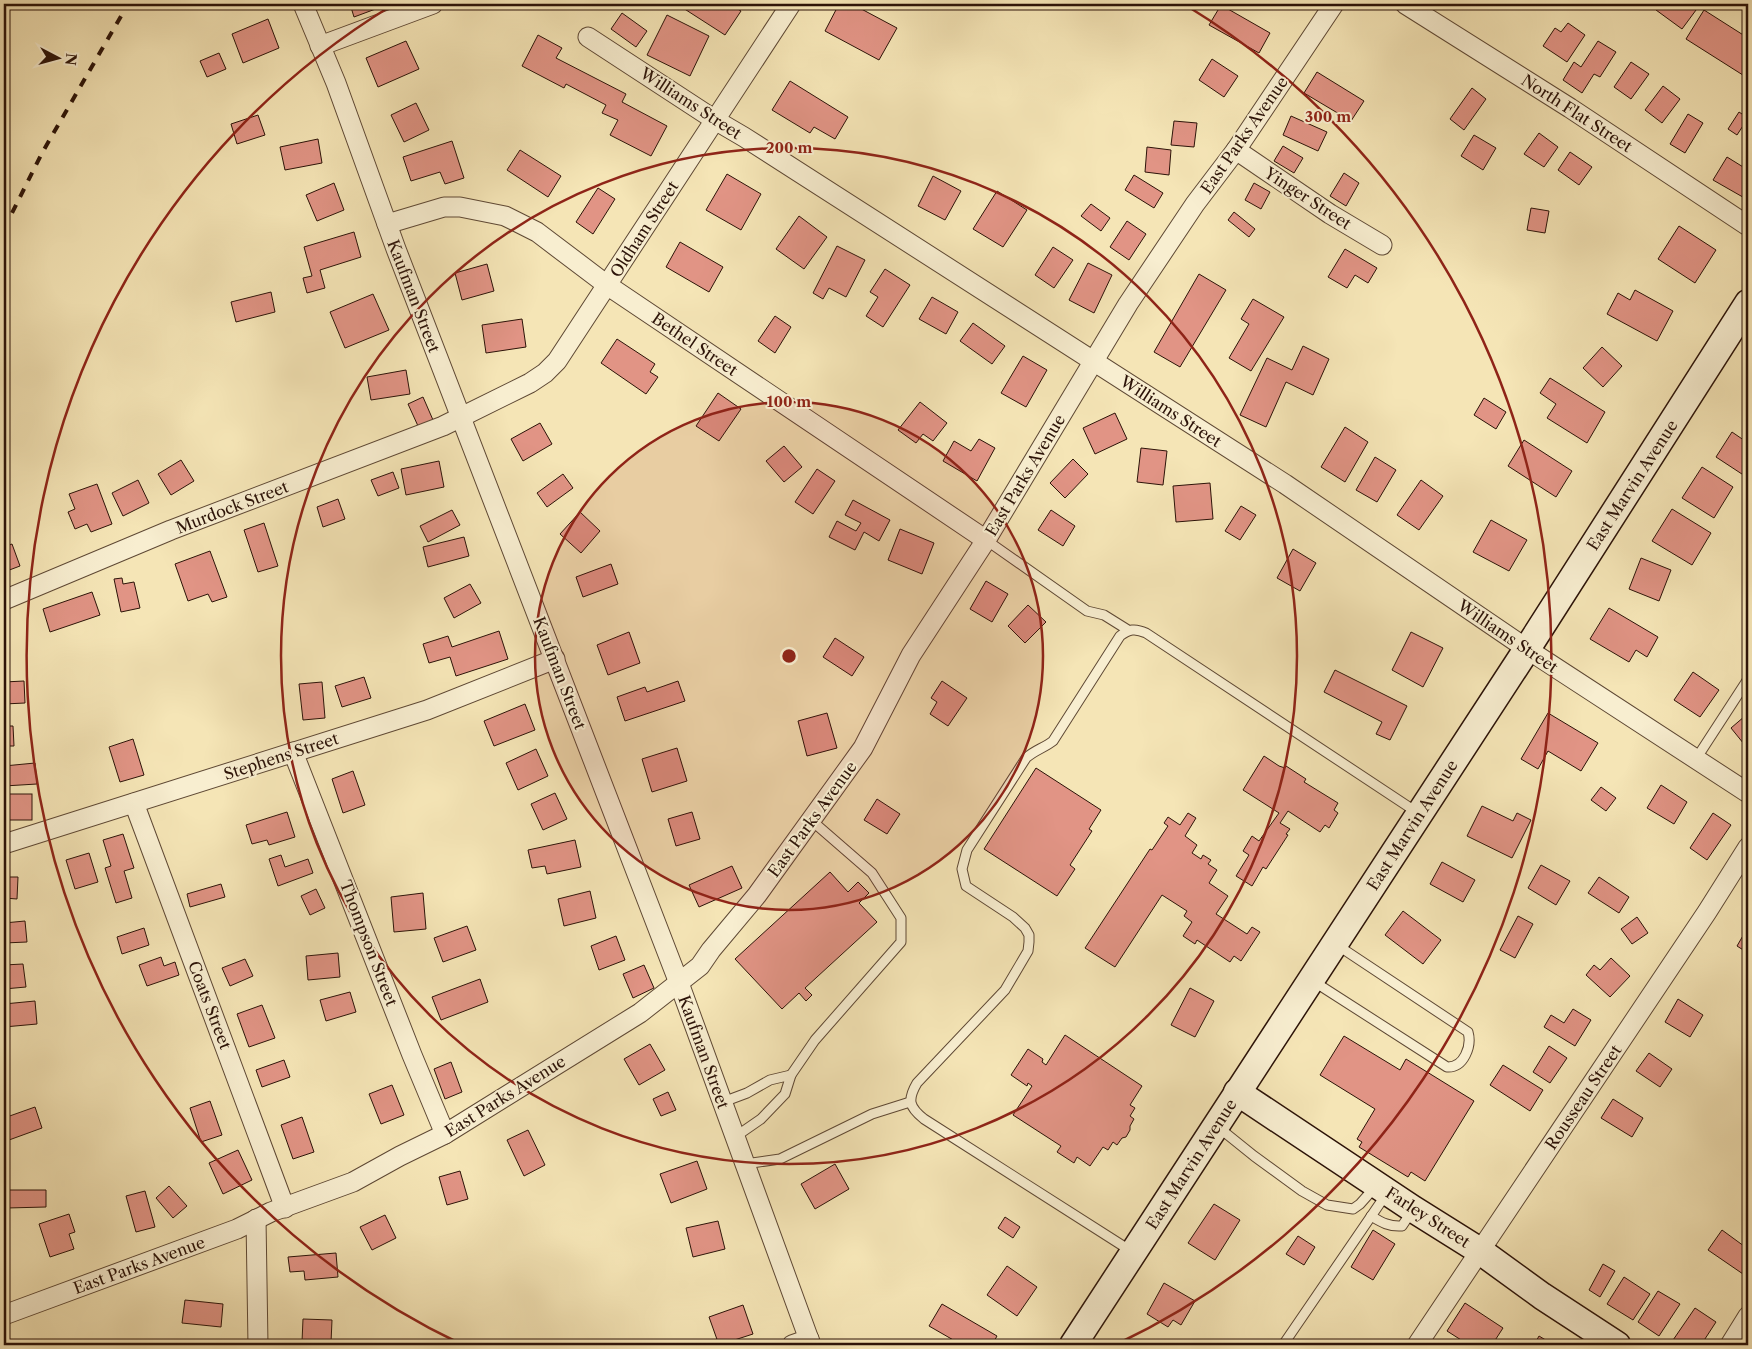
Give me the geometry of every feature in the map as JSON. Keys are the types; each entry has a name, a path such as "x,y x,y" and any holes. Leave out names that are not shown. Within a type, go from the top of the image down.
{"main road":[{"name":"East Marvin Avenue","path":"1073,1345 1527,649 1748,303"},
{"name":"Farley Street","path":"1237,1092 1413,1209 1480,1251 1542,1296 1617,1345"}],"street":[{"name":"Kaufman Street","path":"303,4 336,83 387,224 679,983 745,1164 804,1343"},
{"path":"320,46 433,4"},
{"name":"Oldham Street","path":"461,417 530,383 545,374 557,361 791,4"},
{"name":"East Parks Avenue","path":"4,1315 237,1229 271,1212 354,1182 400,1156 445,1134 640,1013 700,966 757,895 864,748 911,655 986,540 1128,304 1195,204 1236,150 1334,4"},
{"name":"North Flat Street","path":"1404,4 1570,108 1748,226"},
{"name":"Williams Street","path":"588,37 1284,484 1527,649 1748,793"},
{"name":"Yinger Street","path":"1236,150 1330,214 1382,245"},
{"name":"Bethel Street","path":"387,224 444,206 460,207 505,216 537,232 607,285 986,540"},
{"name":"Murdock Street","path":"4,600 171,530 443,426 461,417"},
{"name":"Stephens Street","path":"4,844 427,710 555,659"},
{"name":"Thompson Street","path":"293,752 445,1134"},
{"name":"Coats Street","path":"134,803 285,1208"},
{"name":"Rousseau Street","path":"1417,1345 1696,929 1748,847"},
{"path":"256,1219 258,1345"},
{"path":"1730,1345 1748,1316"}],"lane":[{"path":"986,540 1087,611 1104,615 1128,630"},
{"path":"1133,1253 924,1119 913,1110 910,1102 911,1093 918,1083 1005,990 1028,951 1030,942 1025,928 1013,917 966,886 962,869 967,850 1026,758 1034,751 1047,746 1053,741 1120,636 1128,630 1137,629 1146,633 1419,813"},
{"path":"1696,759 1748,679"},
{"path":"735,1137 761,1118 785,1094 790,1076 815,1040 900,942 901,918 872,872 811,820"},
{"path":"1311,980 1447,1067 1458,1065 1466,1054 1470,1039 1468,1032 1334,943"},
{"path":"722,1102 747,1093 770,1080 790,1076"},
{"path":"745,1164 780,1160 872,1114 910,1102"},
{"path":"1216,1126 1302,1191 1326,1205 1353,1209 1383,1188"},
{"path":"1283,1345 1371,1216 1383,1188"},
{"path":"1371,1216 1393,1227 1402,1226 1413,1209"}],"building":[{"path":"350,4 389,4 354,17"},
{"path":"686,4 729,4 741,11 725,35 683,8"},
{"path":"839,4 852,4 897,28 879,60 825,31"},
{"path":"1661,4 1696,4 1699,6 1682,29 1656,10"},
{"path":"1221,5 1270,33 1259,53 1209,25"},
{"path":"1704,10 1748,38 1748,73 1746,77 1686,39"},
{"path":"622,13 647,31 636,47 611,29"},
{"path":"667,15 709,36 690,76 647,55"},
{"path":"268,19 279,48 243,63 232,34"},
{"path":"1568,23 1585,35 1567,62 1543,46 1555,28 1561,32"},
{"path":"538,35 562,48 556,58 626,94 622,102 667,126 651,156 610,135 618,120 602,113 606,105 566,84 564,88 522,66"},
{"path":"406,41 419,69 378,87 366,58"},
{"path":"1598,41 1616,52 1600,77 1594,74 1582,93 1563,80 1574,62 1581,67"},
{"path":"219,53 226,69 207,77 200,61"},
{"path":"1212,59 1238,76 1224,97 1199,80"},
{"path":"1631,62 1649,74 1631,99 1614,87"},
{"path":"1317,72 1364,101 1351,121 1304,93"},
{"path":"790,81 848,117 835,139 814,127 810,133 772,110"},
{"path":"1663,86 1680,99 1662,123 1645,110"},
{"path":"1472,88 1486,99 1464,130 1450,119"},
{"path":"416,103 429,130 404,142 391,115"},
{"path":"1739,112 1748,118 1737,135 1728,129"},
{"path":"1688,114 1703,123 1685,153 1670,144"},
{"path":"258,115 265,135 237,144 231,124"},
{"path":"1291,116 1327,132 1318,151 1283,135"},
{"path":"1174,121 1197,123 1194,147 1171,145"},
{"path":"1539,133 1558,147 1544,167 1524,154"},
{"path":"1474,135 1496,148 1483,170 1461,156"},
{"path":"318,139 322,163 285,170 280,147"},
{"path":"452,141 464,178 445,184 440,172 411,181 403,157"},
{"path":"1283,146 1303,158 1294,173 1274,161"},
{"path":"1147,147 1171,150 1169,175 1145,172"},
{"path":"520,150 561,176 548,197 507,170"},
{"path":"1570,152 1592,167 1579,185 1558,170"},
{"path":"1727,157 1748,170 1748,200 1713,180"},
{"path":"1344,173 1359,183 1346,206 1330,196"},
{"path":"727,174 761,194 741,230 706,210"},
{"path":"1134,175 1163,193 1154,208 1125,190"},
{"path":"933,176 961,191 945,220 918,206"},
{"path":"334,183 344,210 317,221 306,195"},
{"path":"1254,183 1270,192 1261,209 1245,200"},
{"path":"598,188 615,199 593,234 576,222"},
{"path":"997,191 1027,210 1003,247 973,229"},
{"path":"1091,204 1110,218 1101,231 1081,216"},
{"path":"1531,208 1549,211 1545,233 1527,230"},
{"path":"1234,212 1255,229 1249,237 1228,220"},
{"path":"799,216 827,237 804,269 776,249"},
{"path":"1127,221 1146,234 1129,260 1110,247"},
{"path":"1679,226 1716,250 1695,283 1658,259"},
{"path":"354,232 361,257 320,270 325,288 307,293 303,278 312,276 304,247"},
{"path":"680,242 723,267 709,292 666,267"},
{"path":"837,246 865,260 846,297 829,288 823,299 813,293"},
{"path":"1053,247 1073,260 1054,288 1035,275"},
{"path":"1345,249 1377,268 1368,283 1355,275 1347,288 1328,277"},
{"path":"1088,263 1112,275 1094,313 1069,300"},
{"path":"487,264 494,291 462,300 455,273"},
{"path":"885,269 910,285 883,327 866,316 878,297 870,292"},
{"path":"1199,274 1226,290 1180,367 1154,352"},
{"path":"1635,290 1673,311 1657,341 1607,314 1618,293 1630,300"},
{"path":"271,292 275,312 236,322 231,302"},
{"path":"373,294 389,330 345,348 330,312"},
{"path":"932,297 958,312 946,334 919,319"},
{"path":"1253,299 1284,317 1251,371 1229,358 1249,324 1241,319"},
{"path":"775,316 791,327 775,353 758,341"},
{"path":"522,319 526,347 486,353 482,325"},
{"path":"973,323 1005,346 992,364 960,341"},
{"path":"617,339 655,364 650,372 658,377 646,394 601,363"},
{"path":"1303,346 1329,359 1313,395 1286,382 1266,427 1240,415 1267,358 1292,370"},
{"path":"1602,347 1622,366 1603,387 1583,368"},
{"path":"1023,356 1047,370 1026,407 1001,393"},
{"path":"406,370 410,394 371,400 367,377"},
{"path":"1550,378 1605,412 1587,443 1547,418 1556,404 1540,393"},
{"path":"718,393 741,409 719,441 696,426"},
{"path":"423,397 433,420 418,426 408,404"},
{"path":"1484,398 1506,412 1496,429 1474,415"},
{"path":"920,402 947,423 933,441 923,434 916,443 898,430"},
{"path":"1115,413 1127,439 1095,454 1083,428"},
{"path":"540,423 552,444 523,461 511,439"},
{"path":"1345,427 1368,442 1345,482 1321,467"},
{"path":"1732,432 1748,443 1748,478 1716,457"},
{"path":"979,439 995,448 977,481 943,461 954,441 971,451"},
{"path":"1524,440 1572,471 1556,497 1508,466"},
{"path":"784,446 802,467 784,482 766,461"},
{"path":"1141,448 1167,451 1163,485 1137,482"},
{"path":"1375,457 1396,470 1377,502 1356,490"},
{"path":"1073,459 1088,474 1065,498 1050,483"},
{"path":"181,460 194,481 171,495 158,474"},
{"path":"439,461 444,487 406,495 401,469"},
{"path":"1702,467 1733,487 1714,518 1682,498"},
{"path":"817,469 835,481 813,514 795,502"},
{"path":"393,472 399,488 378,496 371,480"},
{"path":"563,474 573,488 547,507 537,493"},
{"path":"138,480 149,503 123,516 112,493"},
{"path":"1421,480 1443,496 1419,530 1397,515"},
{"path":"1210,483 1213,519 1176,522 1173,486"},
{"path":"97,484 112,524 91,532 87,524 75,529 68,512 75,509 69,494"},
{"path":"338,499 345,519 323,527 317,507"},
{"path":"853,500 890,520 879,541 864,532 855,550 829,537 837,521 856,531 861,523 845,515"},
{"path":"1241,506 1256,515 1240,540 1225,531"},
{"path":"1672,509 1711,533 1692,565 1652,541"},
{"path":"452,510 460,525 428,542 420,526"},
{"path":"1051,510 1075,526 1063,546 1038,530"},
{"path":"580,512 600,531 581,553 560,534"},
{"path":"1491,520 1527,540 1509,571 1473,552"},
{"path":"264,523 278,566 258,572 244,530"},
{"path":"900,529 934,543 922,574 888,560"},
{"path":"464,537 469,556 428,567 423,547"},
{"path":"12,544 20,566 4,572 4,547"},
{"path":"1293,549 1316,563 1300,591 1277,578"},
{"path":"210,551 227,597 212,602 208,594 188,601 175,564"},
{"path":"1641,558 1671,570 1659,601 1629,589"},
{"path":"611,564 618,584 583,597 576,577"},
{"path":"122,578 123,584 134,582 140,608 121,612 114,579"},
{"path":"986,581 1008,594 992,622 970,609"},
{"path":"470,584 481,603 454,618 444,598"},
{"path":"92,592 100,615 50,632 43,609"},
{"path":"1028,605 1046,622 1025,643 1008,626"},
{"path":"1609,608 1658,637 1647,657 1636,650 1629,662 1590,639"},
{"path":"499,631 508,659 456,676 450,657 429,663 423,644 448,636 452,647"},
{"path":"629,632 640,663 608,675 597,645"},
{"path":"1411,632 1443,648 1423,687 1392,670"},
{"path":"835,638 864,657 852,676 823,657"},
{"path":"1335,670 1407,706 1390,740 1376,734 1382,722 1324,692"},
{"path":"1693,672 1719,690 1700,717 1674,700"},
{"path":"364,677 371,698 342,707 335,686"},
{"path":"24,681 25,703 4,704 4,682"},
{"path":"678,681 685,701 625,721 617,697 645,687 647,692"},
{"path":"942,681 967,698 948,726 930,714 937,702 931,698"},
{"path":"322,682 325,718 303,720 299,684"},
{"path":"525,704 535,730 494,746 484,721"},
{"path":"827,713 837,748 807,756 798,721"},
{"path":"1548,713 1598,743 1581,771 1548,751 1538,769 1521,759"},
{"path":"1745,716 1748,719 1748,749 1731,728"},
{"path":"4,726 13,726 14,746 4,746"},
{"path":"133,739 144,775 120,782 109,747"},
{"path":"677,748 687,781 652,792 642,759"},
{"path":"536,749 548,776 518,790 506,763"},
{"path":"1264,756 1279,766 1285,768 1286,766 1306,779 1304,782 1338,803 1334,810 1338,813 1329,828 1325,825 1320,832 1288,811 1280,823 1290,829 1286,834 1288,835 1266,869 1263,867 1252,886 1236,876 1249,855 1243,851 1252,836 1259,841 1279,813 1243,790"},
{"path":"35,763 37,784 4,786 4,766"},
{"path":"1036,768 1101,810 1089,829 1092,831 1070,865 1075,869 1057,896 984,849"},
{"path":"353,771 365,805 343,813 332,779"},
{"path":"1661,785 1687,802 1674,824 1647,808"},
{"path":"1601,787 1616,798 1606,811 1591,800"},
{"path":"555,793 567,819 543,830 531,804"},
{"path":"4,794 32,794 32,820 4,820"},
{"path":"877,799 900,814 887,834 864,820"},
{"path":"1482,806 1513,821 1517,813 1531,820 1512,858 1467,836"},
{"path":"287,812 295,837 269,845 267,840 252,844 246,825"},
{"path":"692,812 700,839 676,846 668,819"},
{"path":"1188,813 1196,818 1185,836 1197,845 1192,853 1201,859 1203,855 1211,860 1208,864 1217,870 1209,883 1228,896 1216,914 1247,934 1252,927 1260,932 1241,961 1234,956 1230,962 1197,940 1195,944 1183,936 1192,922 1184,916 1187,911 1162,895 1115,967 1085,948 1150,849 1152,850 1168,826 1164,823 1168,817 1180,825"},
{"path":"1713,813 1731,825 1707,860 1690,848"},
{"path":"123,834 134,868 124,871 132,898 116,903 105,868 111,866 103,840"},
{"path":"575,840 581,867 547,874 545,866 532,868 528,850"},
{"path":"89,853 98,882 75,889 66,860"},
{"path":"281,855 285,867 308,859 313,873 278,886 269,859"},
{"path":"1442,862 1475,880 1463,902 1430,884"},
{"path":"1541,865 1570,881 1556,905 1528,888"},
{"path":"732,866 742,888 699,907 689,885"},
{"path":"830,872 848,892 858,882 869,893 859,903 877,922 805,988 812,995 806,1001 799,993 782,1009 735,959"},
{"path":"4,877 18,877 17,899 4,898"},
{"path":"1599,877 1629,897 1619,913 1588,893"},
{"path":"221,884 225,897 190,907 187,894"},
{"path":"316,889 325,908 310,915 301,896"},
{"path":"590,891 596,918 564,926 558,899"},
{"path":"423,893 426,929 394,932 391,897"},
{"path":"1403,911 1441,940 1423,964 1385,935"},
{"path":"1518,916 1533,924 1515,958 1500,950"},
{"path":"1637,917 1648,933 1632,944 1621,929"},
{"path":"25,921 27,942 4,943 4,923"},
{"path":"467,926 476,950 443,962 434,938"},
{"path":"1748,927 1748,953 1737,946"},
{"path":"144,928 149,945 122,954 117,937"},
{"path":"616,936 625,960 599,970 591,946"},
{"path":"338,953 340,977 308,980 306,956"},
{"path":"161,957 164,966 175,962 179,975 147,986 139,965"},
{"path":"1611,958 1630,976 1610,997 1586,975 1594,965 1600,970"},
{"path":"245,959 253,976 230,986 222,968"},
{"path":"23,964 26,987 4,989 4,965"},
{"path":"644,965 654,988 633,998 623,974"},
{"path":"480,979 488,1002 441,1020 432,997"},
{"path":"1190,988 1214,1001 1195,1037 1171,1025"},
{"path":"350,992 356,1012 326,1021 320,1000"},
{"path":"1678,999 1703,1015 1690,1037 1665,1022"},
{"path":"35,1001 37,1024 4,1027 4,1004"},
{"path":"262,1005 275,1038 249,1047 237,1014"},
{"path":"1573,1009 1591,1020 1575,1046 1544,1027 1551,1015 1564,1023"},
{"path":"1065,1035 1142,1086 1130,1105 1135,1108 1130,1116 1134,1119 1126,1137 1122,1138 1117,1145 1113,1142 1108,1150 1103,1147 1090,1166 1077,1157 1074,1163 1057,1152 1061,1146 1013,1115 1032,1086 1028,1083 1027,1086 1011,1075 1028,1049 1043,1059 1042,1062 1046,1065"},
{"path":"1344,1036 1400,1070 1406,1059 1474,1101 1425,1181 1411,1172 1408,1177 1359,1147 1362,1142 1357,1139 1375,1109 1320,1075"},
{"path":"650,1044 665,1070 639,1085 624,1059"},
{"path":"1549,1046 1567,1058 1550,1083 1533,1072"},
{"path":"1649,1053 1672,1069 1660,1087 1636,1071"},
{"path":"284,1060 290,1077 262,1087 256,1070"},
{"path":"451,1062 462,1092 445,1099 434,1069"},
{"path":"1503,1065 1543,1090 1530,1111 1490,1085"},
{"path":"392,1085 404,1115 381,1124 369,1094"},
{"path":"668,1092 676,1110 661,1116 653,1099"},
{"path":"1613,1099 1643,1118 1632,1137 1601,1118"},
{"path":"210,1101 222,1135 201,1142 190,1108"},
{"path":"35,1107 42,1128 9,1140 4,1118"},
{"path":"302,1117 314,1152 293,1159 281,1125"},
{"path":"528,1130 545,1165 524,1176 507,1140"},
{"path":"238,1150 252,1180 223,1194 209,1163"},
{"path":"697,1161 707,1189 671,1203 660,1174"},
{"path":"835,1164 849,1189 815,1209 801,1184"},
{"path":"460,1171 468,1199 447,1205 439,1177"},
{"path":"169,1186 187,1206 173,1218 156,1198"},
{"path":"7,1190 46,1190 46,1207 7,1208"},
{"path":"145,1191 155,1227 136,1232 126,1196"},
{"path":"1214,1204 1240,1220 1215,1260 1188,1243"},
{"path":"69,1214 75,1232 69,1234 74,1249 50,1257 39,1224"},
{"path":"385,1215 396,1238 372,1250 360,1227"},
{"path":"1005,1217 1020,1227 1013,1238 998,1228"},
{"path":"718,1221 725,1249 693,1257 686,1228"},
{"path":"1373,1230 1395,1244 1373,1280 1351,1267"},
{"path":"1722,1230 1748,1249 1748,1266 1743,1274 1708,1250"},
{"path":"1298,1236 1315,1247 1304,1265 1286,1254"},
{"path":"336,1253 338,1277 305,1280 304,1271 290,1272 288,1257"},
{"path":"1603,1264 1615,1271 1600,1297 1589,1290"},
{"path":"1007,1266 1037,1287 1017,1316 987,1295"},
{"path":"1624,1277 1650,1294 1633,1320 1607,1304"},
{"path":"1164,1283 1195,1301 1181,1325 1173,1320 1168,1327 1147,1314"},
{"path":"1658,1291 1680,1304 1659,1336 1638,1322"},
{"path":"185,1300 223,1304 221,1327 182,1323"},
{"path":"1465,1303 1503,1328 1492,1345 1469,1345 1447,1331"},
{"path":"942,1304 997,1336 992,1345 962,1345 929,1326"},
{"path":"743,1305 753,1334 719,1345 709,1317"},
{"path":"1695,1308 1716,1322 1701,1345 1674,1345 1671,1343"},
{"path":"303,1319 332,1320 331,1343 302,1342"},
{"path":"1539,1336 1554,1345 1534,1345"}],"railway":[{"path":"4,229 42,153 128,4"}]}
